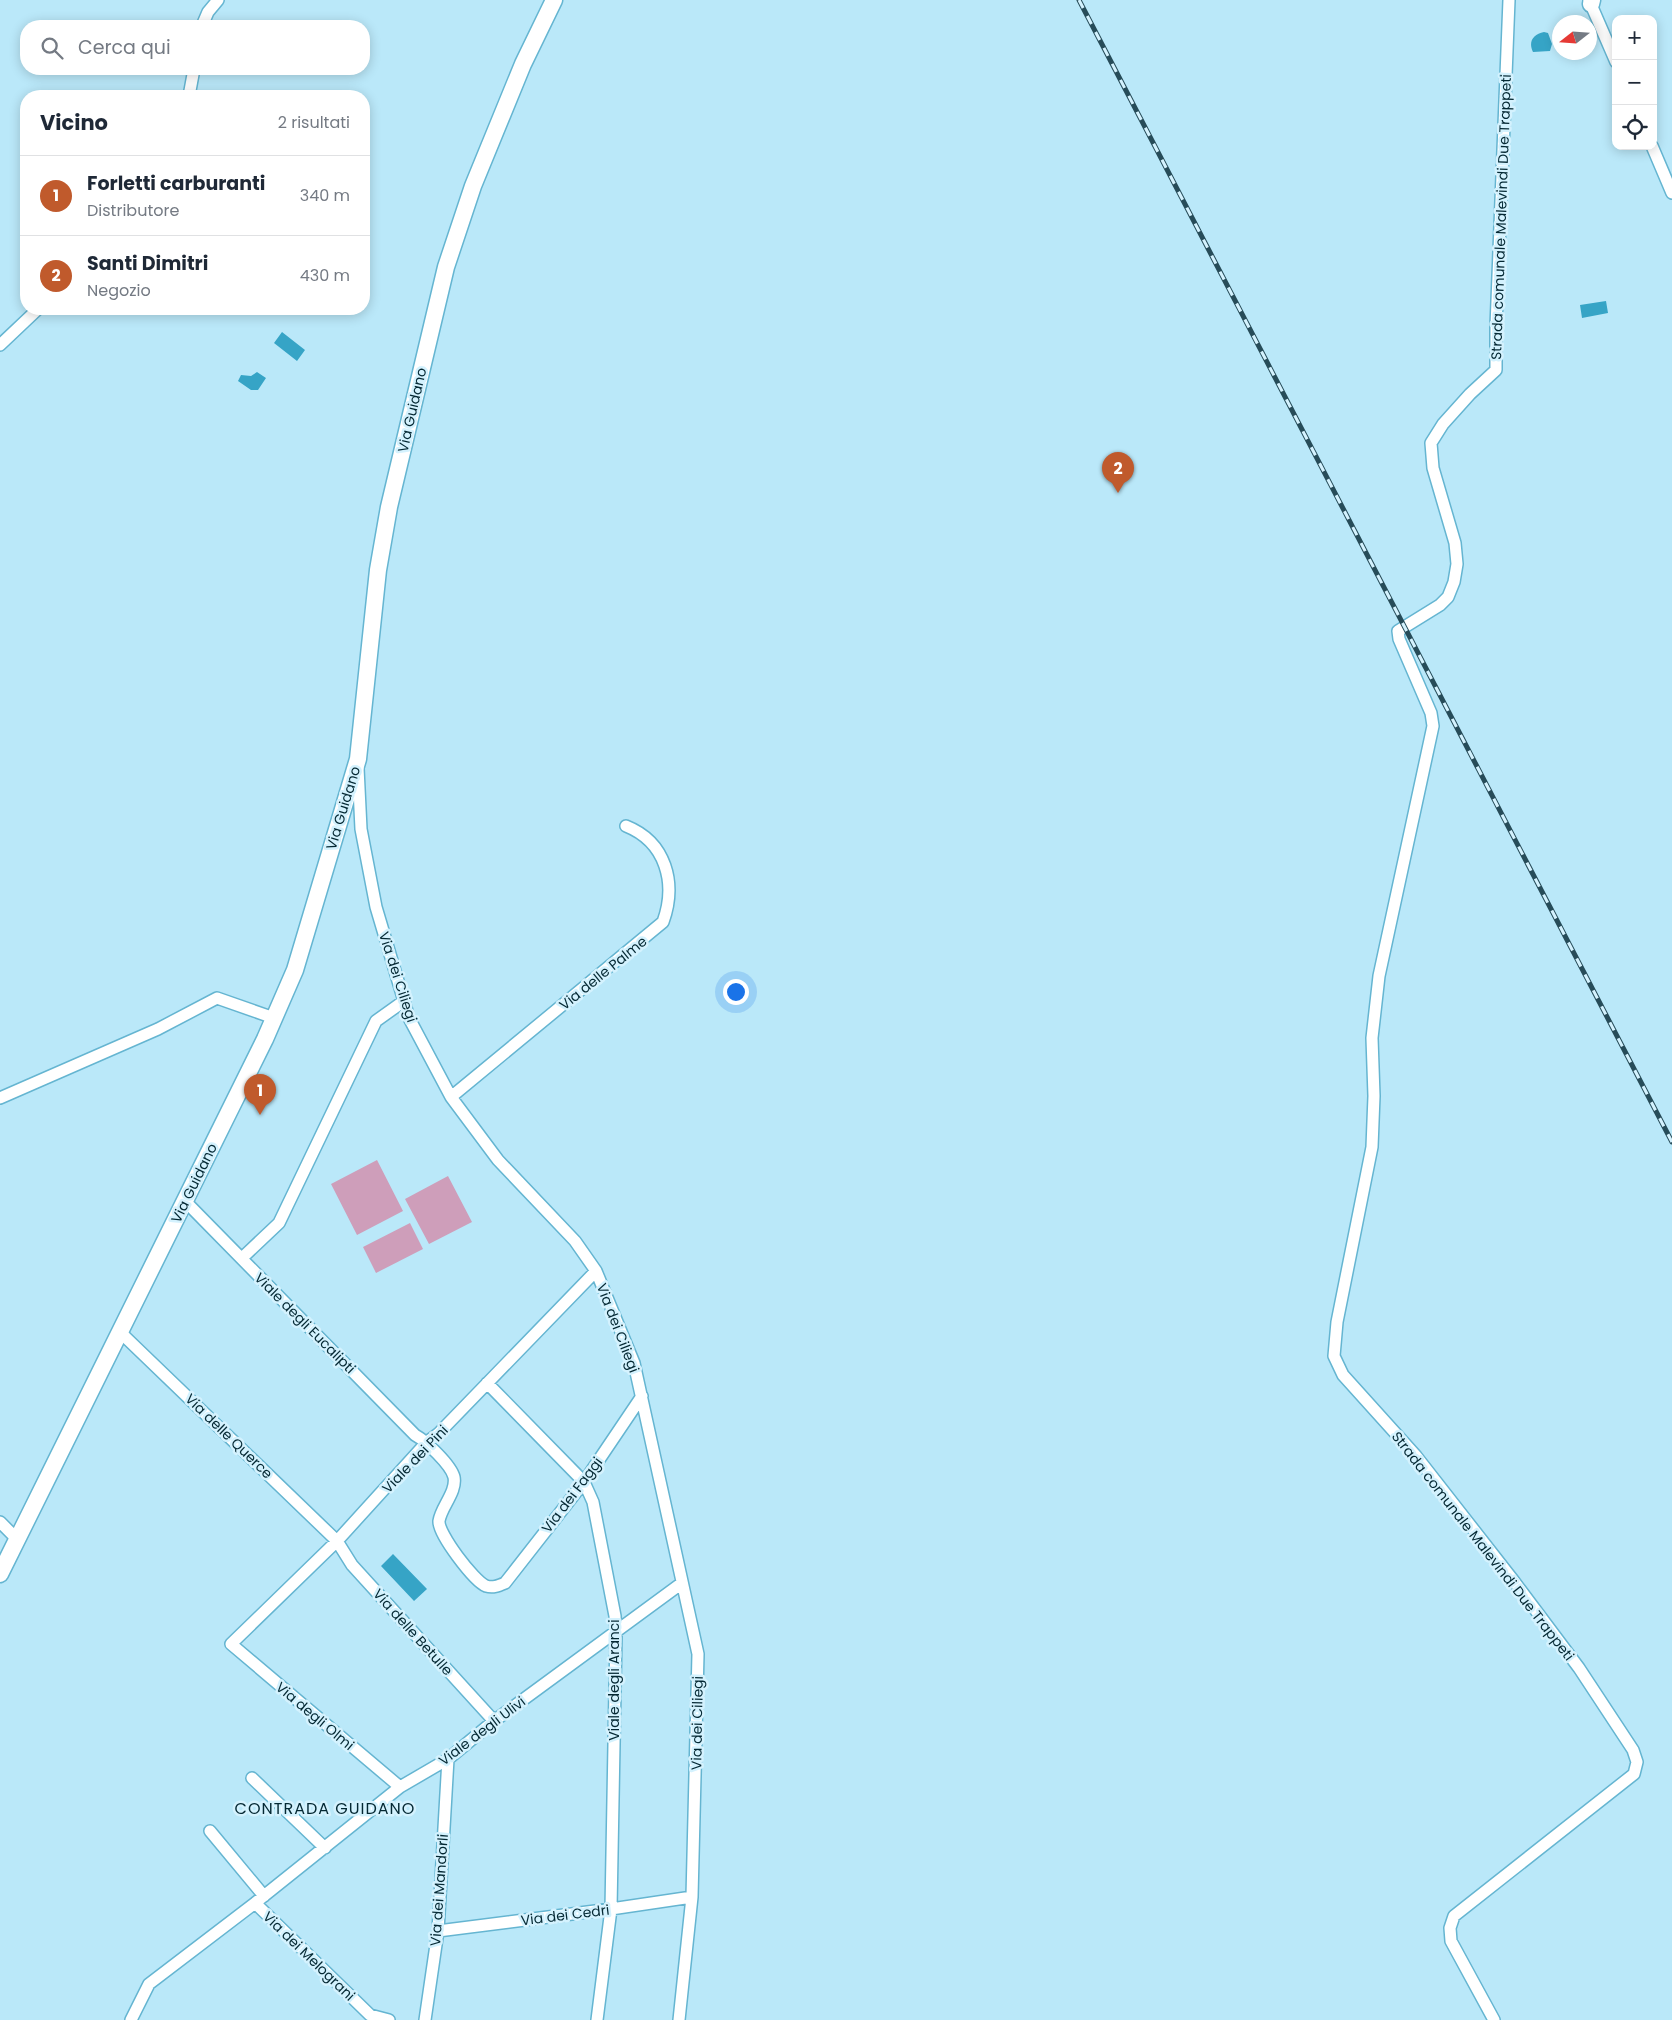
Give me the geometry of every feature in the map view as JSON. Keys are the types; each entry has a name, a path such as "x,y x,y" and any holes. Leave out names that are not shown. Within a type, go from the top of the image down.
{"main road":[{"name":"Via Guidano","path":"0,1574 185,1202 274,1018 295,970 358,759 378,570 389,507 446,267 473,186 523,64 554,0"}],"street":[{"path":"205,20 208,12 218,0"},
{"name":"Strada comunale Malevindi Due Trappeti","path":"1494,2020 1452,1941 1450,1928 1454,1916 1634,1774 1637,1762 1633,1750 1579,1668 1416,1456 1343,1375 1334,1356 1337,1322 1372,1147 1374,1096 1372,1038 1379,976 1433,726 1431,713 1398,640 1398,631 1440,605 1448,597 1456,564 1455,543 1432,468 1431,443 1443,424 1470,394 1491,375 1497,365 1496,326 1510,0"},
{"path":"1590,1 1615,60"},
{"path":"190,90 193,75"},
{"path":"1654,150 1672,193"},
{"path":"0,345 32,315"},
{"name":"Via dei Ciliegi","path":"358,759 361,829 376,907 409,1018 451,1097 498,1160 575,1242 596,1271 634,1364 698,1654 692,1897 679,2020"},
{"name":"Via delle Palme","path":"451,1097 663,922 667,911 669,889 667,870 659,850 648,838 626,826"},
{"path":"0,1098 158,1029 217,998 274,1018"},
{"path":"242,1258 279,1223 376,1022 404,1002"},
{"name":"Viale degli Eucalipti","path":"185,1202 415,1435 427,1442 454,1477 453,1487 439,1523 442,1534 476,1578 486,1586 495,1587"},
{"name":"Viale dei Pini","path":"231,1644 337,1541 427,1442 438,1434 596,1271"},
{"name":"Via delle Querce","path":"120,1332 337,1541"},
{"name":"Viale degli Aranci","path":"488,1383 584,1482 592,1502 615,1616 610,1910 597,2020"},
{"name":"Via dei Faggi","path":"495,1587 505,1583 584,1482 642,1396"},
{"path":"0,1522 17,1539"},
{"name":"Via delle Betulle","path":"337,1541 352,1565 494,1720"},
{"name":"Viale degli Ulivi","path":"131,2020 148,1984 259,1900 400,1787 448,1759 494,1720 616,1634 682,1583"},
{"name":"Via degli Olmi","path":"231,1644 400,1787"},
{"name":"Via dei Mandorli","path":"425,2020 438,1931 448,1759"},
{"path":"252,1778 325,1848"},
{"name":"Via dei Melograni","path":"210,1831 259,1900 367,2018 389,2020"},
{"name":"Via dei Cedri","path":"438,1931 610,1910 692,1897"}],"shaded area":[{"path":"377,1160 403,1211 357,1235 331,1184"},
{"path":"448,1176 472,1222 429,1244 405,1199"},
{"path":"410,1223 423,1249 376,1273 363,1247"}],"water":[{"path":"1544,32 1548,33 1552,44 1550,51 1533,52 1531,42 1537,35"},
{"path":"1606,301 1608,313 1582,318 1580,305"},
{"path":"282,332 305,350 297,361 274,343"},
{"path":"257,372 266,378 258,390 251,390 238,381 241,375 251,376"},
{"path":"393,1554 427,1589 414,1601 381,1566"}],"railway":[{"path":"1079,0 1672,1142"}],"place":[{"name":"Santi Dimitri","path":"1118,493"},
{"name":"Forletti carburanti","path":"260,1115"}],"district":[{"name":"CONTRADA GUIDANO","path":"325,1808"}]}
